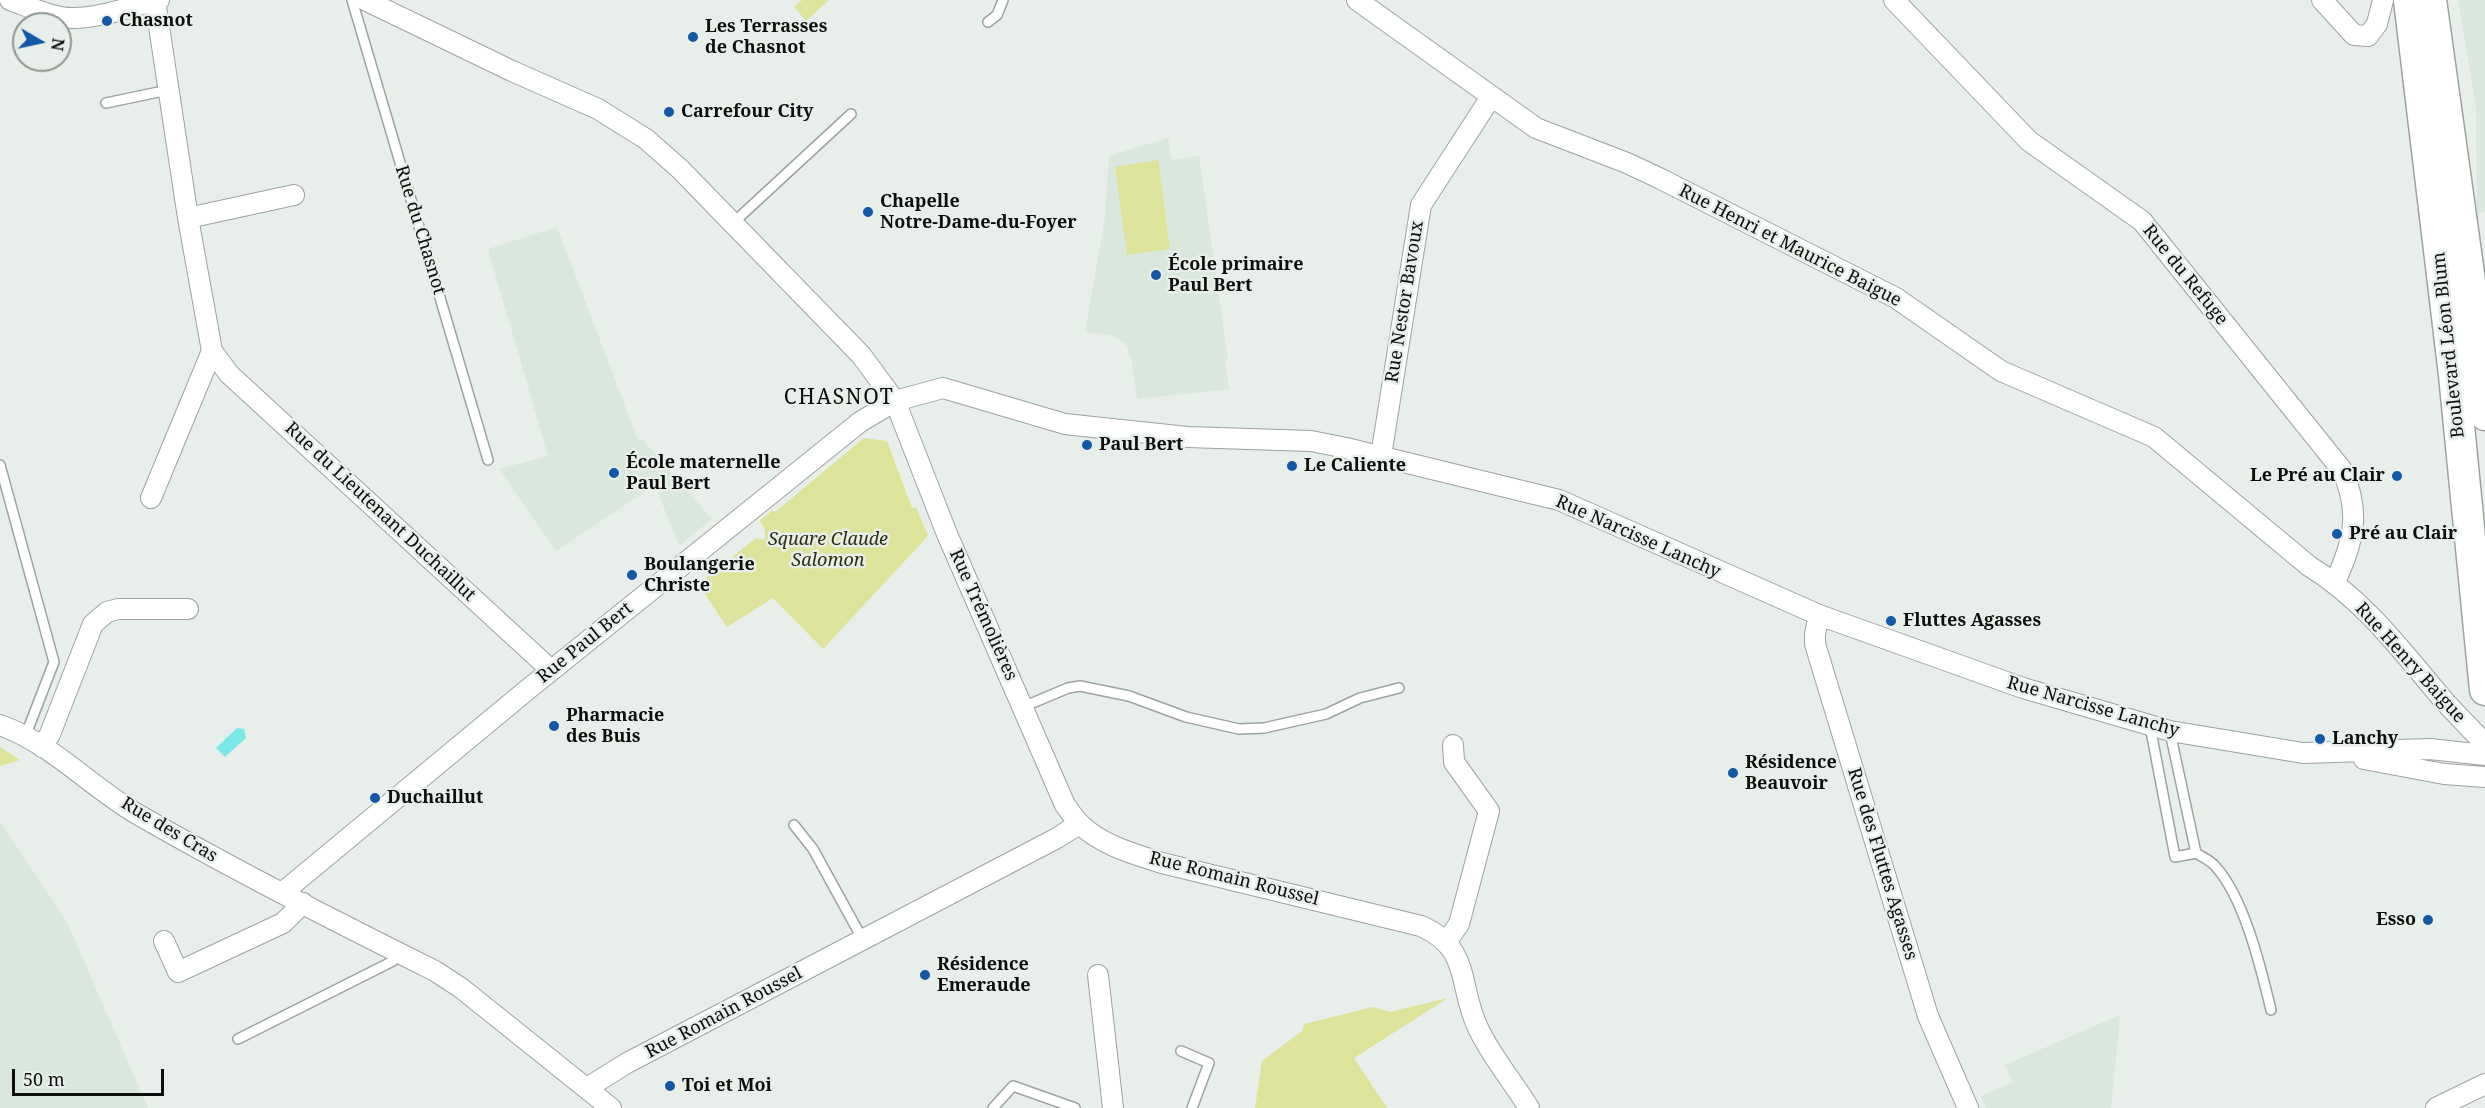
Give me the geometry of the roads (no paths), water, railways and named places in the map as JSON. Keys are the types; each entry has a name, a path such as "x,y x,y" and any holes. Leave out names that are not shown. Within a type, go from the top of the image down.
{"main road":[{"name":"Boulevard Léon Blum","path":"2409,0 2454,375 2485,690"},
{"name":"Boulevard Léon Blum","path":"2431,0 2470,281 2485,415"}],"street":[{"path":"10,0 54,15 72,18 100,15 156,0 188,218 212,351 152,498"},
{"path":"365,0 512,71 598,109 646,139 680,169 861,355 895,401"},
{"name":"Rue Henri et Maurice Baigue","path":"1357,0 1536,129 1627,163 1896,298 2001,371 2154,437 2309,566 2335,582"},
{"name":"Rue du Refuge","path":"1894,0 2029,141 2142,221 2342,470 2351,491 2354,506 2351,538 2335,582"},
{"path":"2322,0 2354,35 2368,36 2377,24 2383,0"},
{"name":"Rue Nestor Bavoux","path":"1381,456 1414,237 1421,205 1491,97"},
{"path":"188,218 294,195"},
{"name":"Rue du Lieutenant Duchaillut","path":"212,351 229,374 551,670"},
{"name":"Rue Narcisse Lanchy","path":"895,401 943,388 1065,424 1187,437 1311,441 1381,456 1559,500 1819,615 2024,688 2150,726 2293,752 2332,753 2430,749 2485,755"},
{"name":"Rue Paul Bert","path":"282,893 551,670 860,422 895,401"},
{"name":"Rue Trémolières","path":"895,401 947,534 1065,805 1079,824"},
{"name":"Rue Henry Baigue","path":"2335,582 2385,631 2448,705 2485,744"},
{"path":"34,742 50,734 93,624 107,612 118,609 188,609"},
{"name":"Rue des Fluttes Agasses","path":"1819,615 1815,644 1928,1016 1968,1108"},
{"name":"Rue des Cras","path":"0,725 34,742 134,812 213,857 435,971 461,988 610,1108"},
{"path":"1453,745 1454,762 1489,811 1459,924 1447,941 1460,963 1470,1009 1479,1031 1529,1108"},
{"name":"Rue Narcisse Lanchy","path":"2332,753 2444,774 2485,777"},
{"name":"Rue Romain Roussel","path":"587,1088 627,1063 1057,838 1079,824 1098,838 1123,850 1162,863 1421,926 1447,941"},
{"path":"164,941 178,972 283,923 303,903"},
{"path":"1098,975 1113,1108"},
{"path":"2436,1108 2485,1084"}],"lane":[{"name":"Rue du Chasnot","path":"352,0 488,460"},
{"path":"988,22 1001,9 1003,0"},
{"path":"106,103 168,90"},
{"path":"733,223 852,114"},
{"path":"0,465 54,662 34,742"},
{"path":"1023,707 1068,688 1080,686 1129,696 1186,717 1239,729 1264,728 1326,714 1360,698 1399,688"},
{"path":"2150,726 2175,857 2196,853 2214,864 2233,891 2262,972 2271,1010"},
{"path":"2170,731 2196,853"},
{"path":"794,825 813,849 863,940"},
{"path":"238,1039 393,961 399,953"},
{"path":"1181,1051 1209,1063 1192,1108"},
{"path":"993,1108 1013,1086 1075,1108"}],"water":[{"path":"237,728 244,729 246,738 225,757 216,748"}],"place":[{"name":"Chasnot","path":"107,21"},
{"name":"Les Terrasses de Chasnot","path":"693,37"},
{"name":"Carrefour City","path":"669,112"},
{"name":"Chapelle Notre-Dame-du-Foyer","path":"868,212"},
{"name":"École primaire Paul Bert","path":"1156,275"},
{"name":"Paul Bert","path":"1087,445"},
{"name":"Le Caliente","path":"1292,466"},
{"name":"École maternelle Paul Bert","path":"614,473"},
{"name":"Le Pré au Clair","path":"2397,476"},
{"name":"Pré au Clair","path":"2337,534"},
{"name":"Boulangerie Christe","path":"632,575"},
{"name":"Fluttes Agasses","path":"1891,621"},
{"name":"Pharmacie des Buis","path":"554,726"},
{"name":"Lanchy","path":"2320,739"},
{"name":"Résidence Beauvoir","path":"1733,773"},
{"name":"Duchaillut","path":"375,798"},
{"name":"Esso","path":"2428,920"},
{"name":"Résidence Emeraude","path":"925,975"},
{"name":"Toi et Moi","path":"670,1086"}],"district":[{"name":"CHASNOT","path":"839,398"}],"park label":[{"name":"Square Claude Salomon","path":"828,550"}]}
